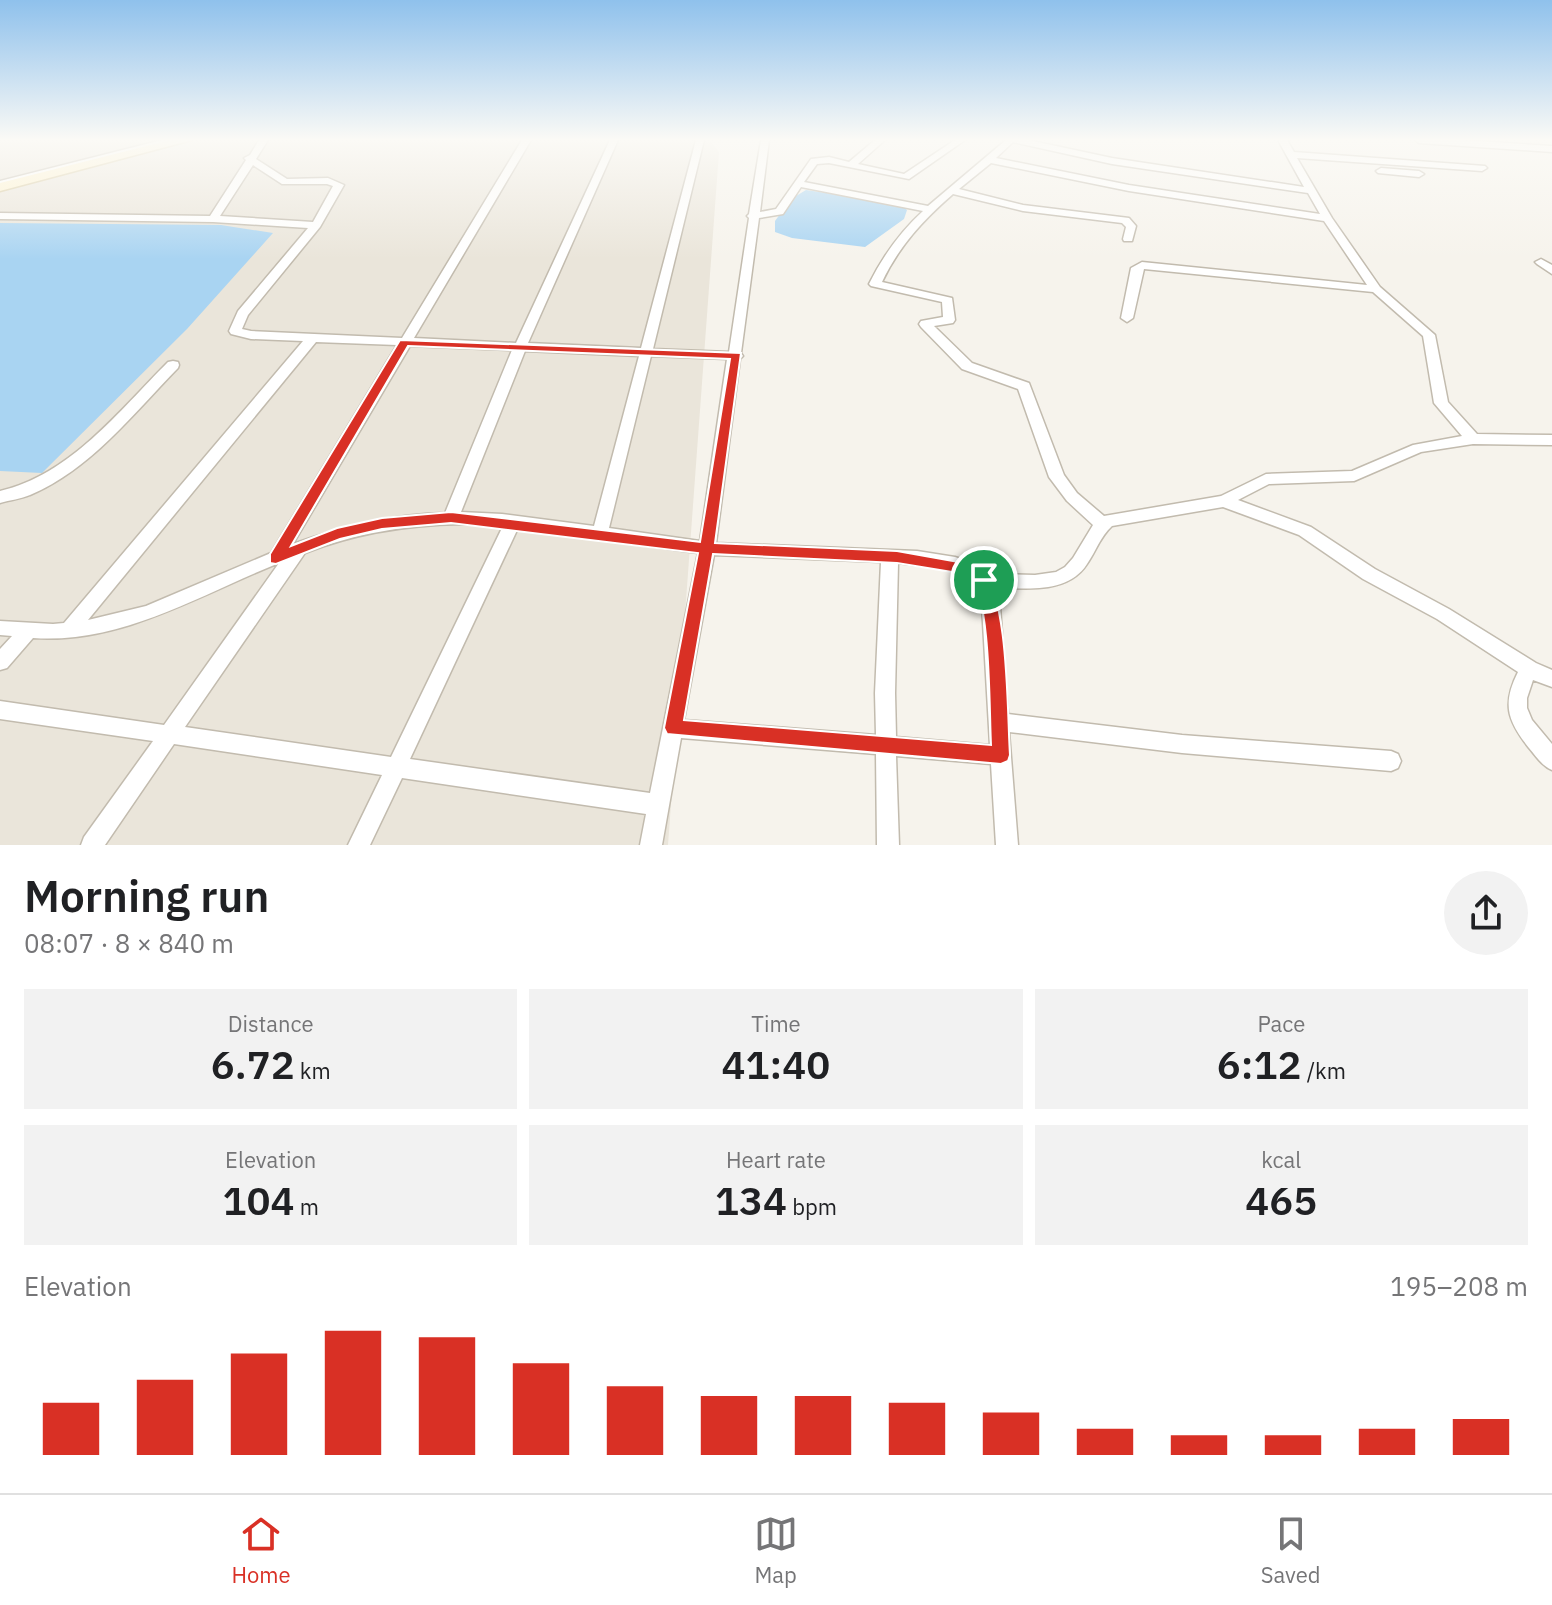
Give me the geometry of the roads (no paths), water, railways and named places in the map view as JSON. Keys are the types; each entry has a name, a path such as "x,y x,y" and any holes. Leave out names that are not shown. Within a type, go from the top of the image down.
{"main road":[{"path":"0,185 23,179"}],"street":[{"path":"0,185 21,179"},
{"path":"213,219 236,179"},
{"path":"281,179 338,183 337,191 316,225 234,327 235,331 251,335 737,356"},
{"path":"276,558 504,179"},
{"path":"451,517 520,347 596,179"},
{"path":"600,533 690,179"},
{"path":"651,845 707,548 737,356 758,179"},
{"path":"752,216 779,212 801,179"},
{"path":"967,179 928,209 902,236 876,286 948,300 949,320 925,324 967,366 1024,386 1057,477 1072,497 1102,524"},
{"path":"1087,179 1327,218"},
{"path":"1236,179 1313,191"},
{"path":"1306,179 1327,218 1376,289 1410,314 1429,335 1441,403 1473,439"},
{"path":"798,184 928,209"},
{"path":"953,191 1023,208 1125,220 1131,226 1128,239"},
{"path":"0,216 213,219 316,225"},
{"path":"1541,262 1552,271"},
{"path":"1127,318 1137,268 1142,265 1376,289"},
{"path":"69,630 313,337"},
{"path":"0,497 27,493 54,479 173,365"},
{"path":"984,580 1037,581 1065,574 1078,566 1102,524 1126,515 1224,501 1266,479 1354,476 1399,454 1473,439 1552,440"},
{"path":"1224,501 1305,531 1369,574 1443,614 1529,669 1552,679"},
{"path":"0,628 26,633 128,622 193,598 276,558 337,534 382,523 451,517 513,522 707,548 890,556 961,566 975,570 984,580 991,606 1007,845"},
{"path":"359,845 513,522"},
{"path":"92,845 300,548"},
{"path":"888,845 886,746 890,556"},
{"path":"0,662 26,633"},
{"path":"1529,669 1514,695 1516,708 1552,760"},
{"path":"0,710 170,737 659,805"},
{"path":"1000,722 1182,744 1391,761"},
{"path":"673,728 1001,755"}],"water":[{"path":"806,190 901,204 907,210 904,219 865,247 792,238 775,232 775,221 791,199"},
{"path":"0,223 221,225 273,233 187,329 42,473 0,471"}]}
